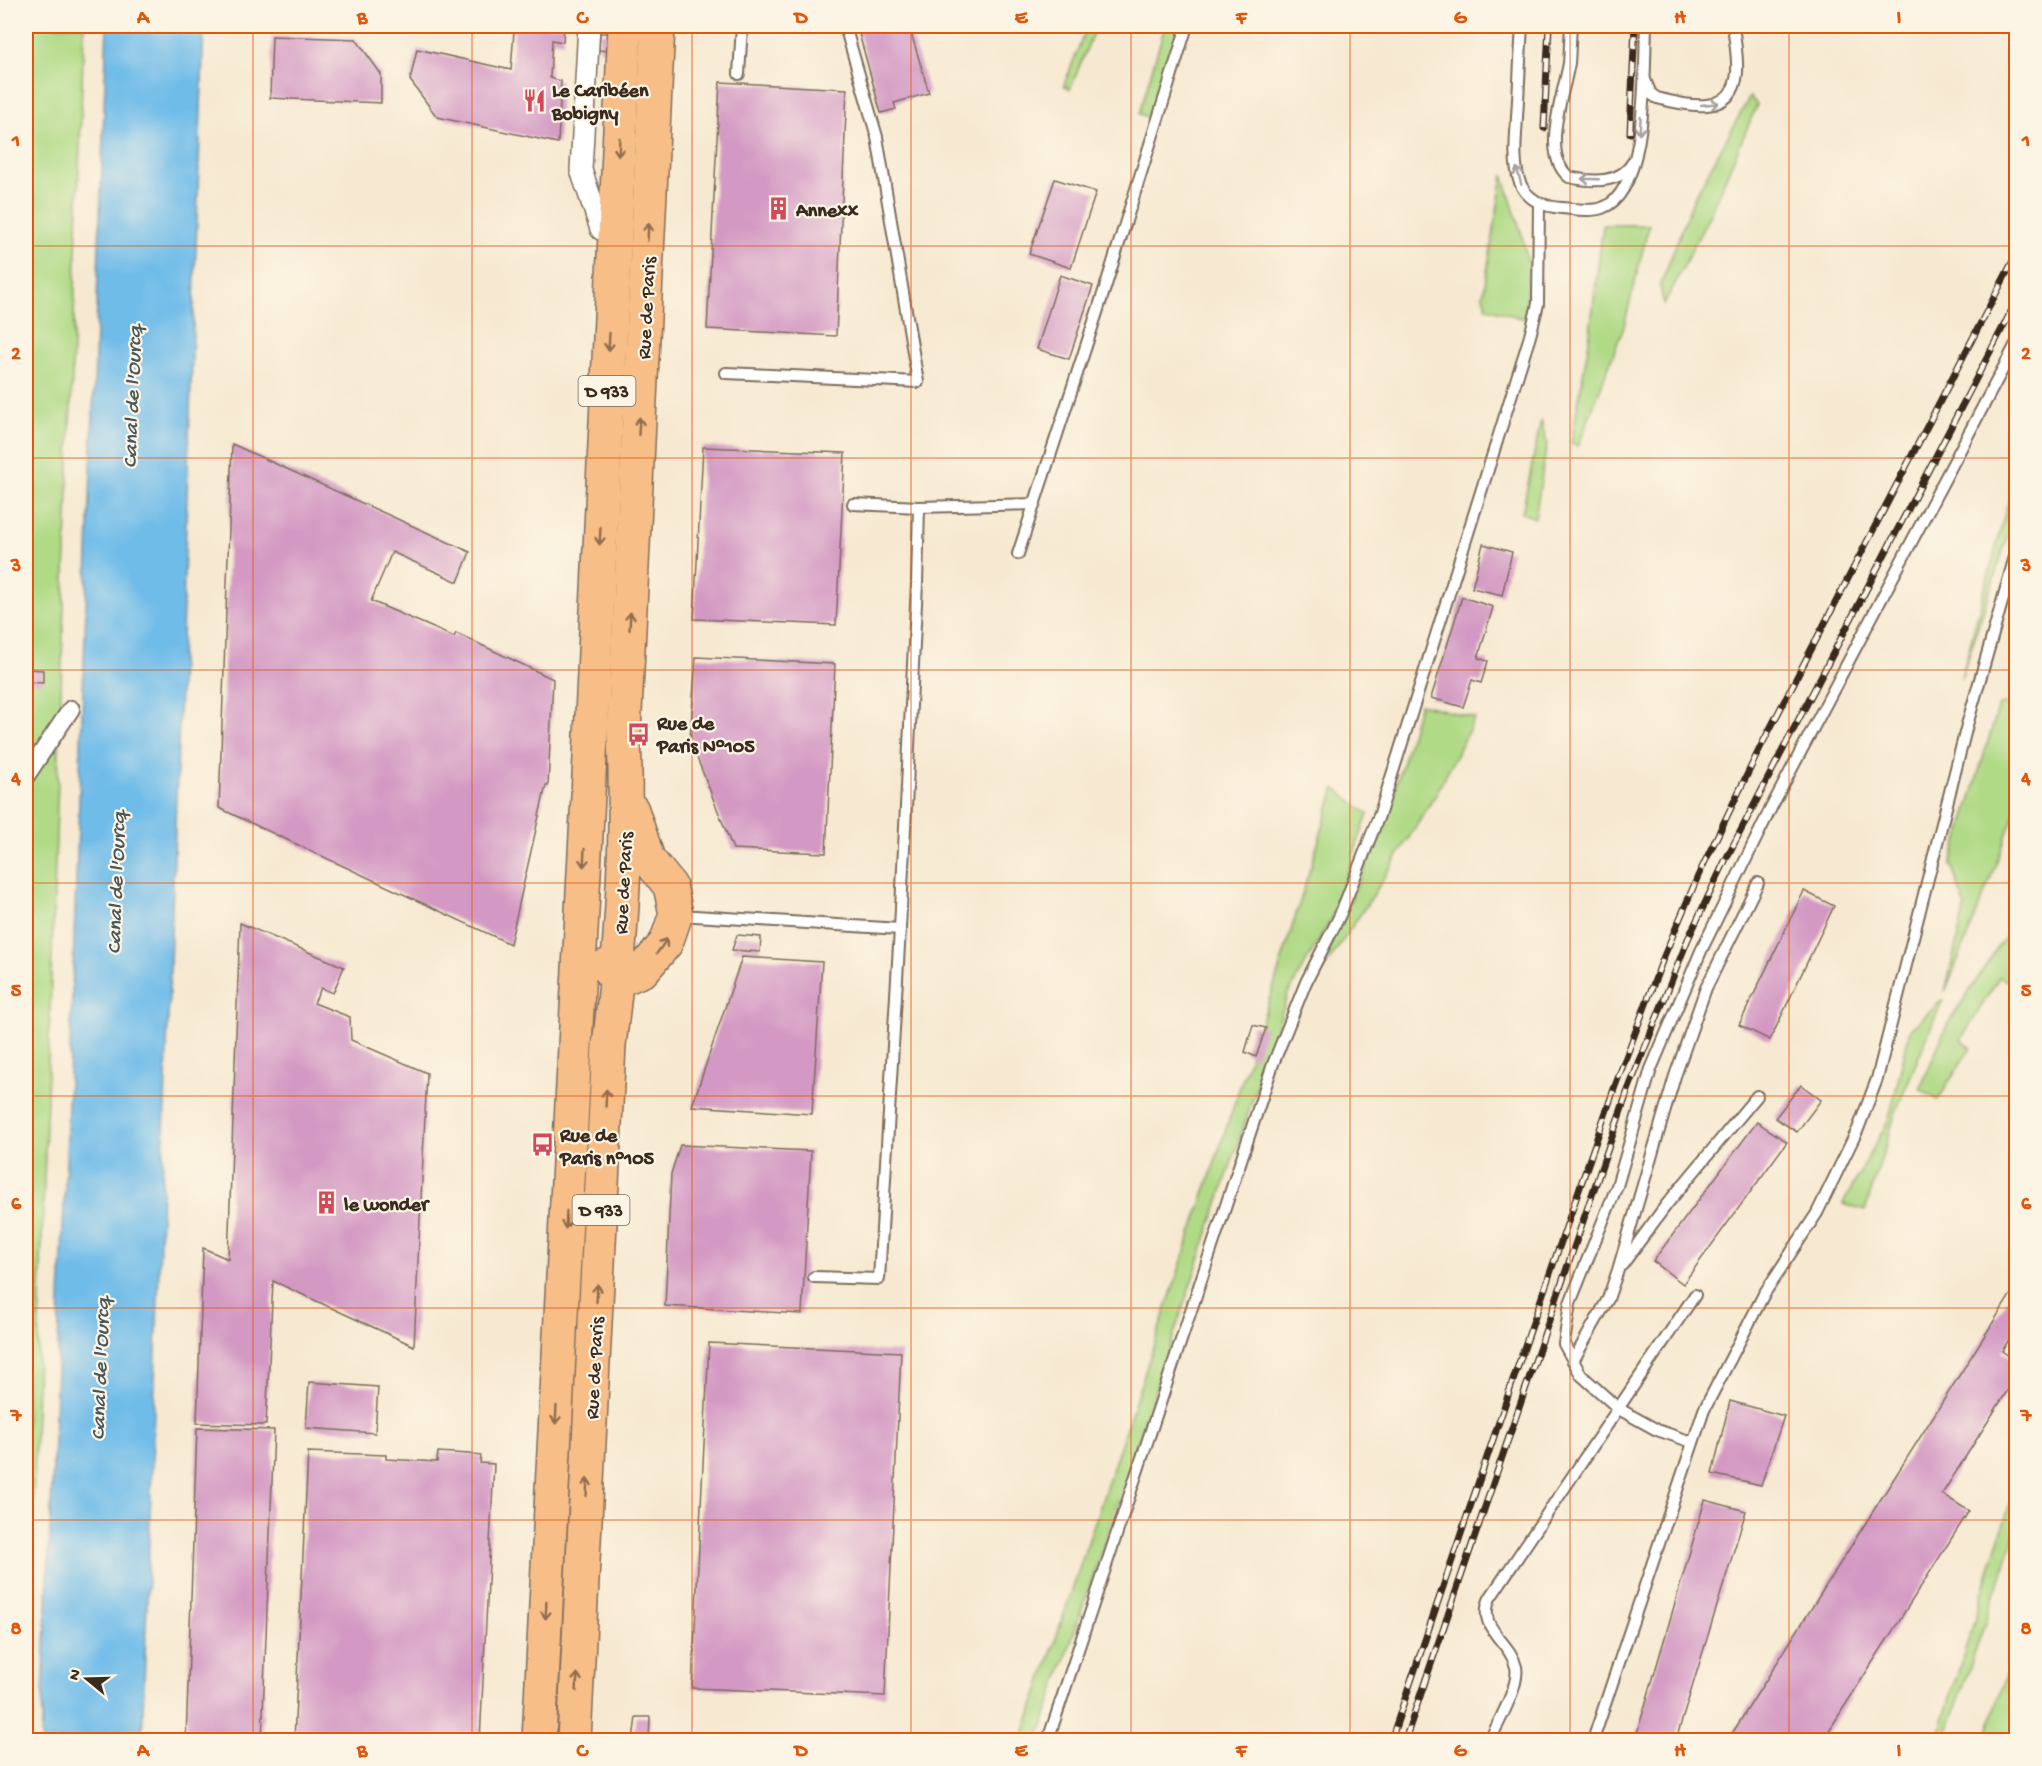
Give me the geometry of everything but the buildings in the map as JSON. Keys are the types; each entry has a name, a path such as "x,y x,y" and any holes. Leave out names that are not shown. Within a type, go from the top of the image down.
{"main road":[{"name":"Rue de Paris","path":"539,1740 590,758 624,26"},
{"name":"Rue de Paris","path":"574,1740 609,1045 617,981 626,794 624,733 658,26"},
{"path":"590,758 607,837 602,960 617,981 643,970 666,943 676,914 670,886 648,859 626,794"}],"street":[{"path":"589,26 581,170 601,230"},
{"path":"26,776 71,709"}],"lane":[{"path":"739,74 742,26"},
{"path":"726,373 918,382 877,136 845,26"},
{"path":"1018,554 1187,26"},
{"path":"1522,26 1516,166 1522,188 1528,196 1539,203 1558,208 1603,208 1615,200 1626,186 1637,154 1646,26"},
{"path":"1570,26 1569,62 1556,125 1558,166 1569,177 1608,180 1622,175 1630,167 1637,154"},
{"path":"1644,77 1647,87 1657,98 1711,106 1722,101 1732,89 1737,72 1733,26"},
{"path":"1048,1740 1273,1064 1306,982 1340,915 1380,813 1533,325 1538,304 1539,203"},
{"path":"1692,1442 1657,1430 1619,1409 1581,1375 1564,1344 1570,1304 1617,1186 1651,1069 1701,951 1771,808 2016,344"},
{"path":"853,504 919,507 1035,504"},
{"path":"814,1277 879,1279 900,929 919,507"},
{"path":"1593,1740 1704,1410 1764,1294 1817,1213 1868,1106 1877,1079 1970,715 2016,553"},
{"path":"1573,1360 1608,1299 1675,1076 1706,988 1758,883"},
{"path":"676,914 900,929"},
{"path":"1618,1270 1666,1204 1757,1096"},
{"path":"1490,1740 1517,1680 1516,1667 1487,1620 1485,1609 1490,1598 1695,1294"}],"green space":[{"path":"26,26 84,26 26,1702"},
{"path":"1087,26 1096,26 1070,89 1064,85"},
{"path":"1165,26 1179,26 1151,118 1139,114"},
{"path":"1750,96 1757,105 1710,214 1664,305 1660,286 1694,198"},
{"path":"1503,175 1529,266 1525,319 1487,308 1483,296"},
{"path":"1603,225 1649,225 1624,326 1578,447 1571,443 1589,341"},
{"path":"1541,421 1547,443 1535,518 1522,513"},
{"path":"2016,472 2016,511 1961,679"},
{"path":"2016,703 2016,809 1945,992 1965,906 1951,864 1999,705"},
{"path":"1420,704 1475,718 1436,794 1374,894 1302,1001 1319,970 1385,822"},
{"path":"1335,788 1368,814 1331,918 1288,994 1038,1740 1022,1740 1278,973"},
{"path":"2016,926 2016,985 1999,977 1961,1040 1971,1047 1938,1100 1920,1089 1947,1025 2000,944"},
{"path":"1943,999 1898,1106 1865,1211 1843,1204 1889,1119 1910,1030"},
{"path":"2016,1485 2016,1532 1945,1740 1937,1740"},
{"path":"2016,1646 2016,1740 1985,1740"}],"water":[{"name":"Canal de l'Ourcq","path":"107,26 204,26 142,1740 41,1740 66,1160"}],"railway":[{"path":"1544,128 1549,26"},
{"path":"1630,133 1635,26"},
{"path":"1391,1740 1614,1089 1664,956 1698,876 1760,748 2016,255"},
{"path":"1405,1740 1627,1093 1688,939 1725,861 2016,302"}],"place":[{"name":"Le Caribéen Bobigny","path":"534,100"},
{"name":"Annexx","path":"778,209"},
{"name":"Rue de Paris N°105","path":"639,734"},
{"name":"Rue de Paris n°105","path":"542,1145"},
{"name":"le wonder","path":"326,1203"}]}
